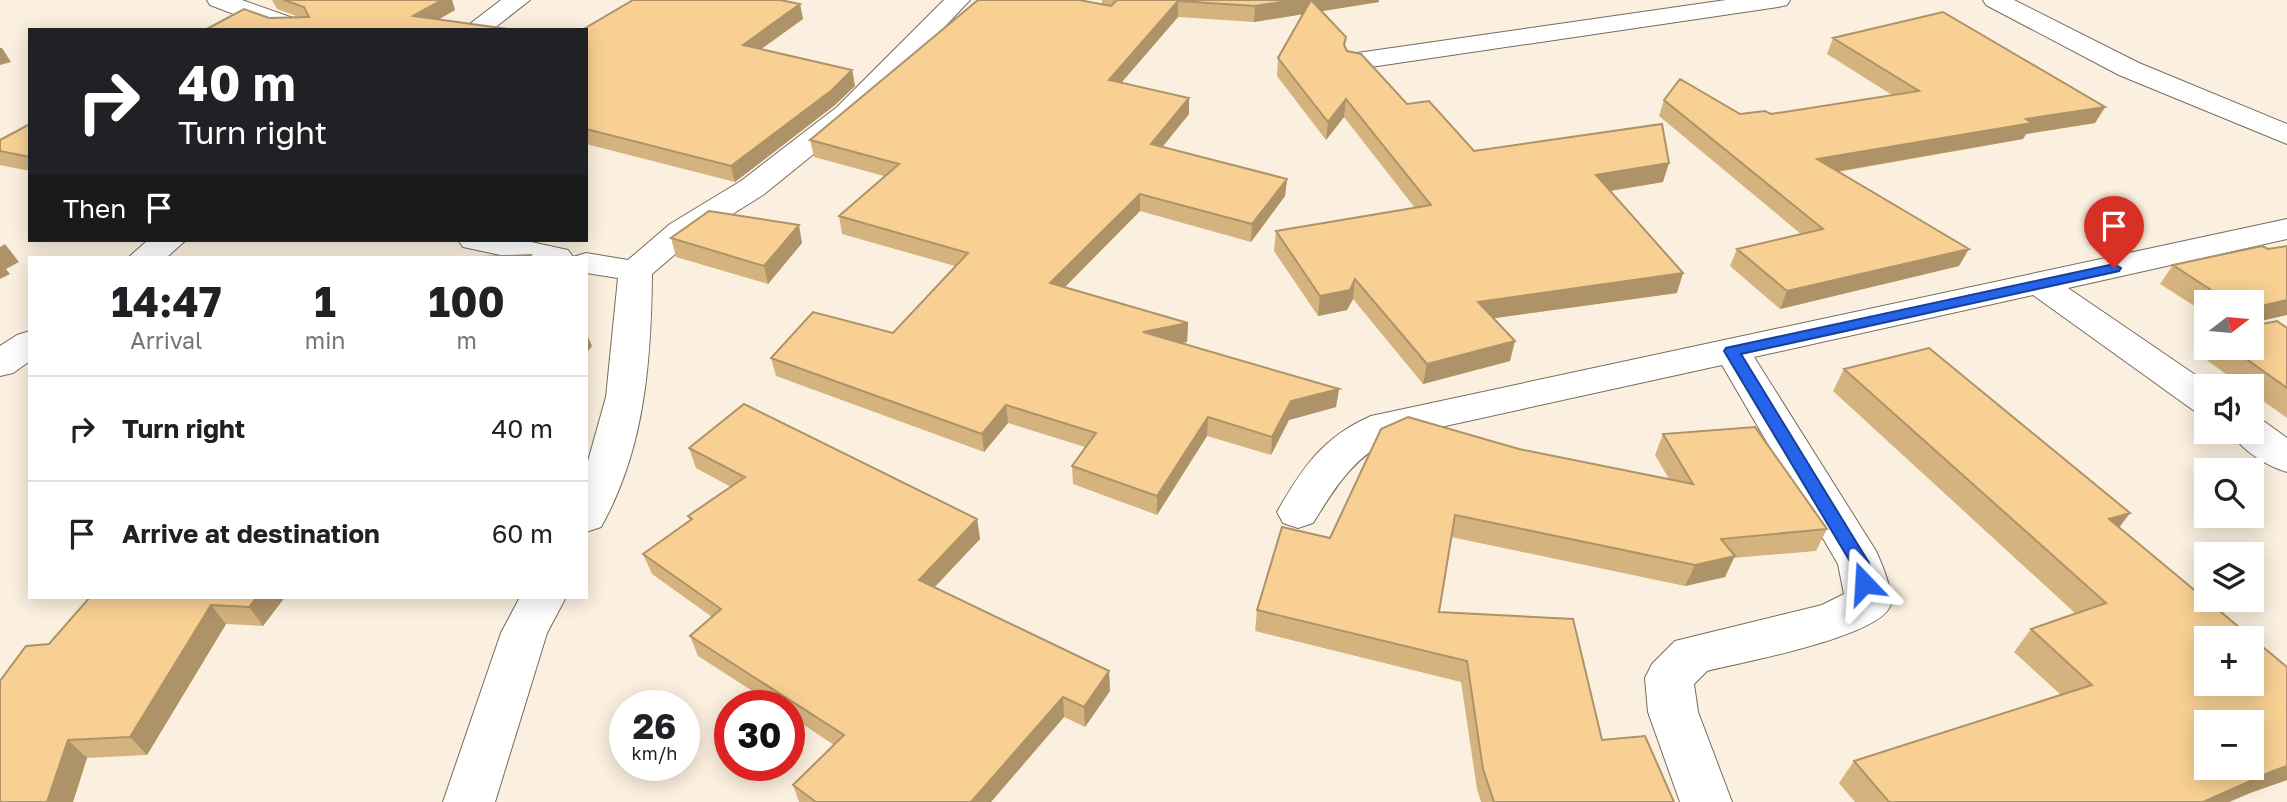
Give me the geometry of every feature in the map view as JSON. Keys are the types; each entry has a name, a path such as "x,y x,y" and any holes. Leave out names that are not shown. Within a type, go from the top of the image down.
{"street":[{"path":"219,0 296,28"},
{"path":"478,28 517,0"},
{"path":"588,512 606,480 626,405 634,336 635,271 682,231 752,188 848,113 958,0"},
{"path":"1357,61 1778,0"},
{"path":"1995,0 2129,69 2287,135"},
{"path":"1298,512 1339,450 1358,436 1385,426 2287,229"},
{"path":"147,256 166,242"},
{"path":"485,242 551,256"},
{"path":"588,263 635,271"},
{"path":"2040,284 2194,392"},
{"path":"0,364 28,343"},
{"path":"1706,802 1673,712 1669,678 1692,655 1832,621 1868,603 1860,563 1732,351"},
{"path":"2264,441 2287,458"},
{"path":"469,802 524,633 542,599"}],"building":[{"path":"284,0 442,0 413,16 500,28 209,28 244,9 269,18 309,17 304,7"},
{"path":"633,0 780,0 800,4 743,45 852,70 832,90 731,166 588,130 588,28 585,28"},
{"path":"978,0 1079,0 1111,6 1117,0 1294,0 1255,6 1178,1 1109,80 1189,98 1151,144 1287,179 1252,224 1140,194 1050,283 1188,323 1143,332 1339,389 1291,401 1272,437 1208,417 1157,496 1072,466 1096,433 1006,405 982,434 771,358 813,312 893,333 968,253 839,216 899,164 810,140"},
{"path":"1311,0 1346,37 1344,45 1347,51 1361,54 1407,104 1429,101 1474,151 1662,124 1669,163 1596,175 1683,273 1478,302 1515,341 1427,364 1355,279 1350,290 1320,296 1276,231 1431,205 1346,99 1328,122 1278,58"},
{"path":"1943,12 2105,107 2026,119 2032,123 1817,159 1969,249 1787,291 1737,249 1823,229 1664,100 1680,79 1740,114 1765,111 1771,114 1919,91 1833,38"},
{"path":"28,125 28,157 0,151 0,140"},
{"path":"709,211 799,225 764,266 671,238"},
{"path":"2262,246 2268,249 2287,246 2287,300 2264,305 2264,290 2211,290 2173,265"},
{"path":"2277,321 2287,328 2287,388 2248,360 2264,360 2264,324"},
{"path":"1929,348 2130,513 2109,519 2194,590 2194,612 2221,612 2238,626 2194,626 2194,696 2264,696 2264,648 2287,667 2287,766 2264,775 2264,710 2194,710 2194,780 2253,780 2203,802 1889,802 1854,761 2092,685 2031,629 2106,603 1844,369"},
{"path":"744,404 977,519 919,580 1109,671 1084,707 1063,697 971,802 816,802 793,785 797,781 805,781 805,773 844,735 805,710 805,690 774,690 690,636 721,609 643,554 692,519 688,516 745,477 689,448"},
{"path":"1408,417 1519,449 1693,484 1663,434 1755,427 1827,529 1721,539 1735,556 1695,565 1455,515 1439,612 1573,619 1602,740 1645,736 1674,802 1494,802 1483,769 1467,661 1257,610 1282,527 1330,538 1381,429"},
{"path":"88,599 255,599 249,607 211,605 130,737 68,740 47,802 0,802 0,681 26,646 49,644"}],"route":[{"path":"1864,583 1860,563 1732,351 2114,268"}]}
